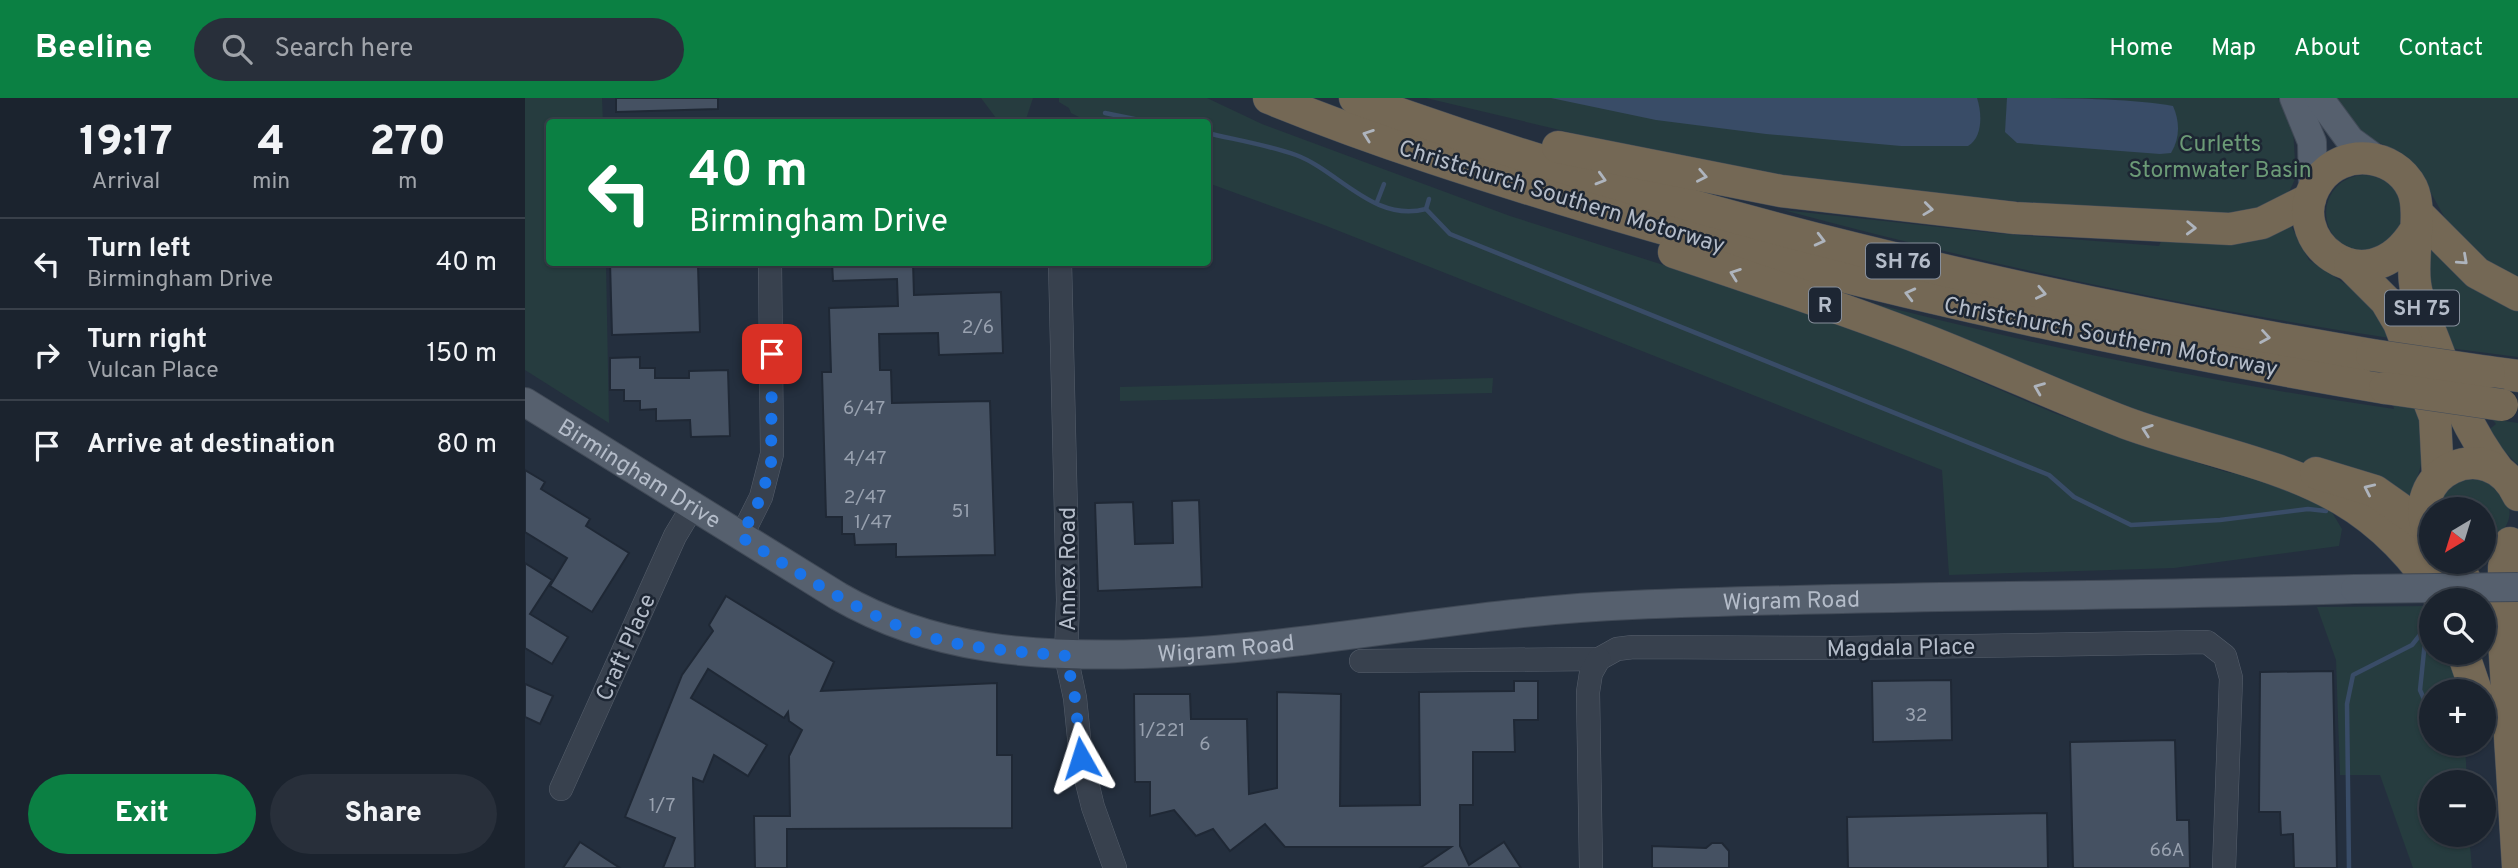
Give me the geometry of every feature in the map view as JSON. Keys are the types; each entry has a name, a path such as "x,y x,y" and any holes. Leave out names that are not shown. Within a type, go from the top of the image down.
{"highway":[{"name":"Christchurch Southern Motorway","path":"1269,98 1374,138 1549,195 1775,260 1937,301 2107,338 2385,388 2510,406"},
{"name":"Christchurch Southern Motorway","path":"1355,98 1442,129 1672,200 1902,261 2153,316 2372,355 2504,374"},
{"path":"1442,129 1474,129 1781,191 2015,218 2230,229 2262,223 2311,194 2328,170 2339,163 2363,158 2375,159"},
{"name":"SH 75","path":"2375,159 2387,163 2406,178 2412,189 2416,222 2412,256 2415,287 2435,379"},
{"name":"SH 75","path":"2311,194 2309,220 2316,240 2330,256 2350,265 2370,283 2393,312 2435,379"},
{"name":"R","path":"1549,195 1605,229 1924,339 2141,428 2253,462 2335,496 2381,528 2427,576 2434,588"},
{"path":"2350,265 2371,265 2392,258 2403,249 2416,222 2477,273 2518,295"},
{"path":"2427,497 2438,476 2435,379"},
{"path":"2435,379 2509,483"},
{"path":"2253,462 2324,474 2358,484 2389,499 2419,524"},
{"path":"2438,476 2452,467 2468,463 2484,464 2509,483"},
{"path":"2509,540 2504,567 2504,640 2518,867"},
{"path":"2487,756 2497,868"}],"main road":[{"name":"SH 75","path":"2294,98 2312,142 2311,194"},
{"name":"SH 75","path":"2319,98 2350,140 2375,159"},
{"name":"Birmingham Drive","path":"525,402 852,605 902,628 965,646 1066,656"},
{"name":"Wigram Road","path":"1066,656 1252,648 1630,605 2518,587"}],"street":[{"path":"741,537 761,497 772,454 770,266"},
{"name":"Annex Road","path":"1060,266 1068,600 1066,656 1075,698 1081,758 1093,807 1115,868"},
{"name":"Craft Place","path":"561,789 675,536 693,506"},
{"name":"Magdala Place","path":"1361,661 1599,659 1617,649 1633,647 1847,648 2207,642 2225,656 2231,678 2224,868"},
{"path":"1591,868 1588,692 1591,673 1599,659"}],"green space":[{"path":"525,98 602,98 603,119 546,119 546,266 606,266 609,423 525,370"},
{"path":"981,98 1033,98 1026,119 997,119"},
{"path":"1059,98 1207,98 1262,124 1510,216 1801,309 1872,335 2054,413 2125,439 2226,472 2251,476 2327,504 2342,529 2339,546 2174,568 1949,575 1942,470 1324,225 1211,184 1211,119 1083,119 1059,102"},
{"name":"Curletts Stormwater Basin","path":"1426,98 2278,98 2293,129 2296,177 2290,190 2281,198 2241,215 2059,206 1784,177 1623,145"},
{"path":"2334,98 2518,98 2518,277 2495,269 2446,220 2416,166 2400,152 2373,140 2355,125"},
{"path":"2364,175 2379,178 2391,186 2399,198 2402,213 2399,228 2391,240 2379,248 2364,251 2349,248 2337,240 2329,228 2326,213 2329,198 2337,186 2349,178"},
{"path":"1783,210 1994,233 2159,246 2162,239 2290,224 2309,260 2365,297 2379,313 2390,338 2237,313 2085,283"},
{"path":"2429,246 2518,308 2518,357 2449,348 2429,285"},
{"path":"1841,295 2047,345 2185,374 2394,409 2393,405 2418,408 2424,442 2421,466 2408,498 2328,469 2180,428"},
{"path":"1493,378 1492,393 1120,401 1120,387"},
{"path":"2492,419 2518,423 2518,465 2486,432 2496,424"},
{"path":"2466,478 2489,481 2502,495 2510,511 2504,530 2496,537 2496,497 2444,497"},
{"path":"2419,606 2419,665 2454,665 2458,679 2419,679 2419,756 2466,756 2466,770 2419,770 2419,847 2470,847 2472,868 2413,868 2380,775 2340,775 2336,660 2317,607"}],"water":[{"path":"1551,98 1977,98 1980,124 1976,137 1968,146 1901,146 1766,134 1656,120"},
{"path":"2007,98 2114,100 2173,106 2178,124 2176,142 2171,153 2160,154 2017,143 2005,132"}],"building":[{"path":"616,98 718,98 718,109 616,112"},
{"path":"610,266 698,266 700,332 612,335"},
{"path":"832,266 913,266 914,295 1001,292 1003,353 939,355 938,333 879,334 880,370 891,370 892,403 990,401 995,555 896,557 896,544 855,545 854,534 842,534 842,517 826,517 822,372 831,372 829,308 898,306 897,279 833,281"},
{"path":"640,357 640,368 655,368 655,378 689,378 689,371 728,370 730,436 691,437 690,420 656,421 656,409 640,410 640,401 624,401 624,390 610,390 610,358"},
{"path":"525,470 545,482 541,489 590,519 586,526 629,553 592,612 550,586 567,558 525,532"},
{"path":"1199,500 1202,587 1098,591 1095,503 1133,502 1135,544 1173,543 1172,501"},
{"path":"525,563 552,580 530,614 568,637 552,664 525,648"},
{"path":"726,596 834,662 821,691 997,683 997,755 1012,755 1012,828 787,829 787,868 755,868 754,816 790,816 789,756 802,730 789,721 788,712 784,718 708,669 691,698 767,745 748,776 714,755 703,782 693,778 695,868 663,868 675,838 625,817 682,675 713,631 709,625"},
{"path":"2333,671 2337,868 2294,868 2293,834 2281,835 2280,812 2259,812 2260,672"},
{"path":"1951,680 1952,740 1873,742 1872,681"},
{"path":"1514,681 1538,681 1538,720 1514,720 1515,752 1473,752 1473,805 1460,805 1460,846 1469,865 1504,842 1521,868 1420,868 1451,847 1285,847 1265,824 1230,851 1213,829 1196,836 1174,810 1150,816 1150,782 1135,782 1134,694 1190,694 1191,719 1247,719 1249,794 1277,788 1277,692 1341,694 1340,806 1420,805 1419,692 1514,691"},
{"path":"525,684 553,696 540,724 525,717"},
{"path":"2175,740 2177,820 2189,820 2190,868 2073,868 2070,742"},
{"path":"2047,813 2048,868 1848,868 1847,817"},
{"path":"580,842 620,868 563,868"},
{"path":"1712,843 1722,843 1729,851 1729,868 1652,868 1652,846 1706,848"}],"waterway":[{"path":"1105,113 1134,119"},
{"path":"1211,134 1296,155 1312,162 1373,202 1390,209 1426,209"},
{"path":"1377,202 1384,184"},
{"path":"1426,209 1429,199"},
{"path":"1426,209 1450,234 2049,475 2074,497 2131,525 2220,520 2308,509 2326,511"},
{"path":"2349,868 2347,704 2353,675 2412,645 2419,636"},
{"path":"2421,679 2423,665"}],"route":[{"path":"772,354 771,464 761,497 741,537 852,605 902,628 965,646 1066,656 1075,698 1081,758"}]}
